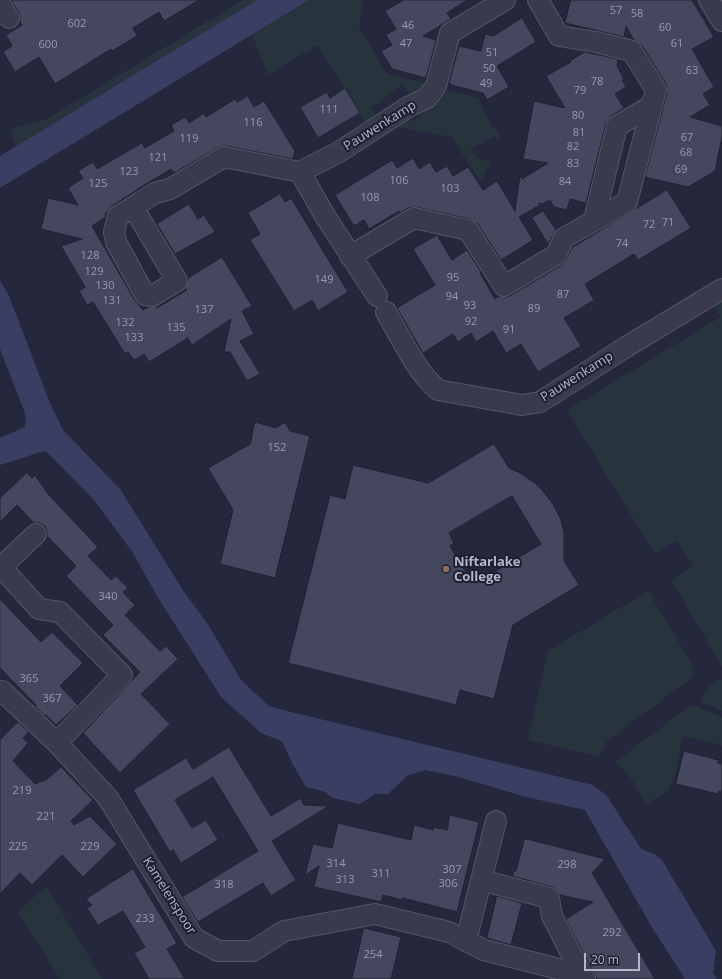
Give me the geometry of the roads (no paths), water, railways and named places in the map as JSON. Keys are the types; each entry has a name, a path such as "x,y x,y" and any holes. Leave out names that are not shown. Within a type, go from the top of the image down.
{"street":[{"name":"Pauwenkamp","path":"505,0 450,33 436,86 427,98 408,107 339,152 300,172 350,256 382,304 406,347 429,382 438,390 522,404 540,402 722,289"},
{"path":"350,256 414,218 468,230 504,286 556,254 564,238 627,202 656,90 632,51 596,42 560,36 538,0"},
{"path":"709,0 722,21"},
{"path":"594,220 617,126 651,106"},
{"path":"133,207 155,193 170,189 224,157 300,172"},
{"path":"36,534 1,567 39,609 60,612 122,675 56,743"},
{"name":"Kamelenspoor","path":"0,693 2,691 56,743 108,798 194,938 218,951 253,951 284,931 375,914 449,932 484,950 584,977"},
{"path":"466,941 496,821"},
{"name":"Kamelenspoor","path":"481,880 549,898 552,916 584,977"}],"water":[{"path":"257,0 309,0 0,188 0,156"},
{"path":"0,280 9,296 50,403 63,430 120,489 184,592 207,623 241,680 269,706 593,785 607,796 641,849 654,854 662,860 716,951 713,973 717,979 685,979 650,924 585,810 526,797 455,776 425,770 407,776 388,794 375,794 360,804 333,798 323,791 306,787 293,765 282,741 261,733 221,697 157,596 133,553 94,500 48,453 44,451 0,465 0,438 25,427 26,421 25,413 0,349"}],"place":[{"name":"Niftarlake College","path":"446,569"}]}
